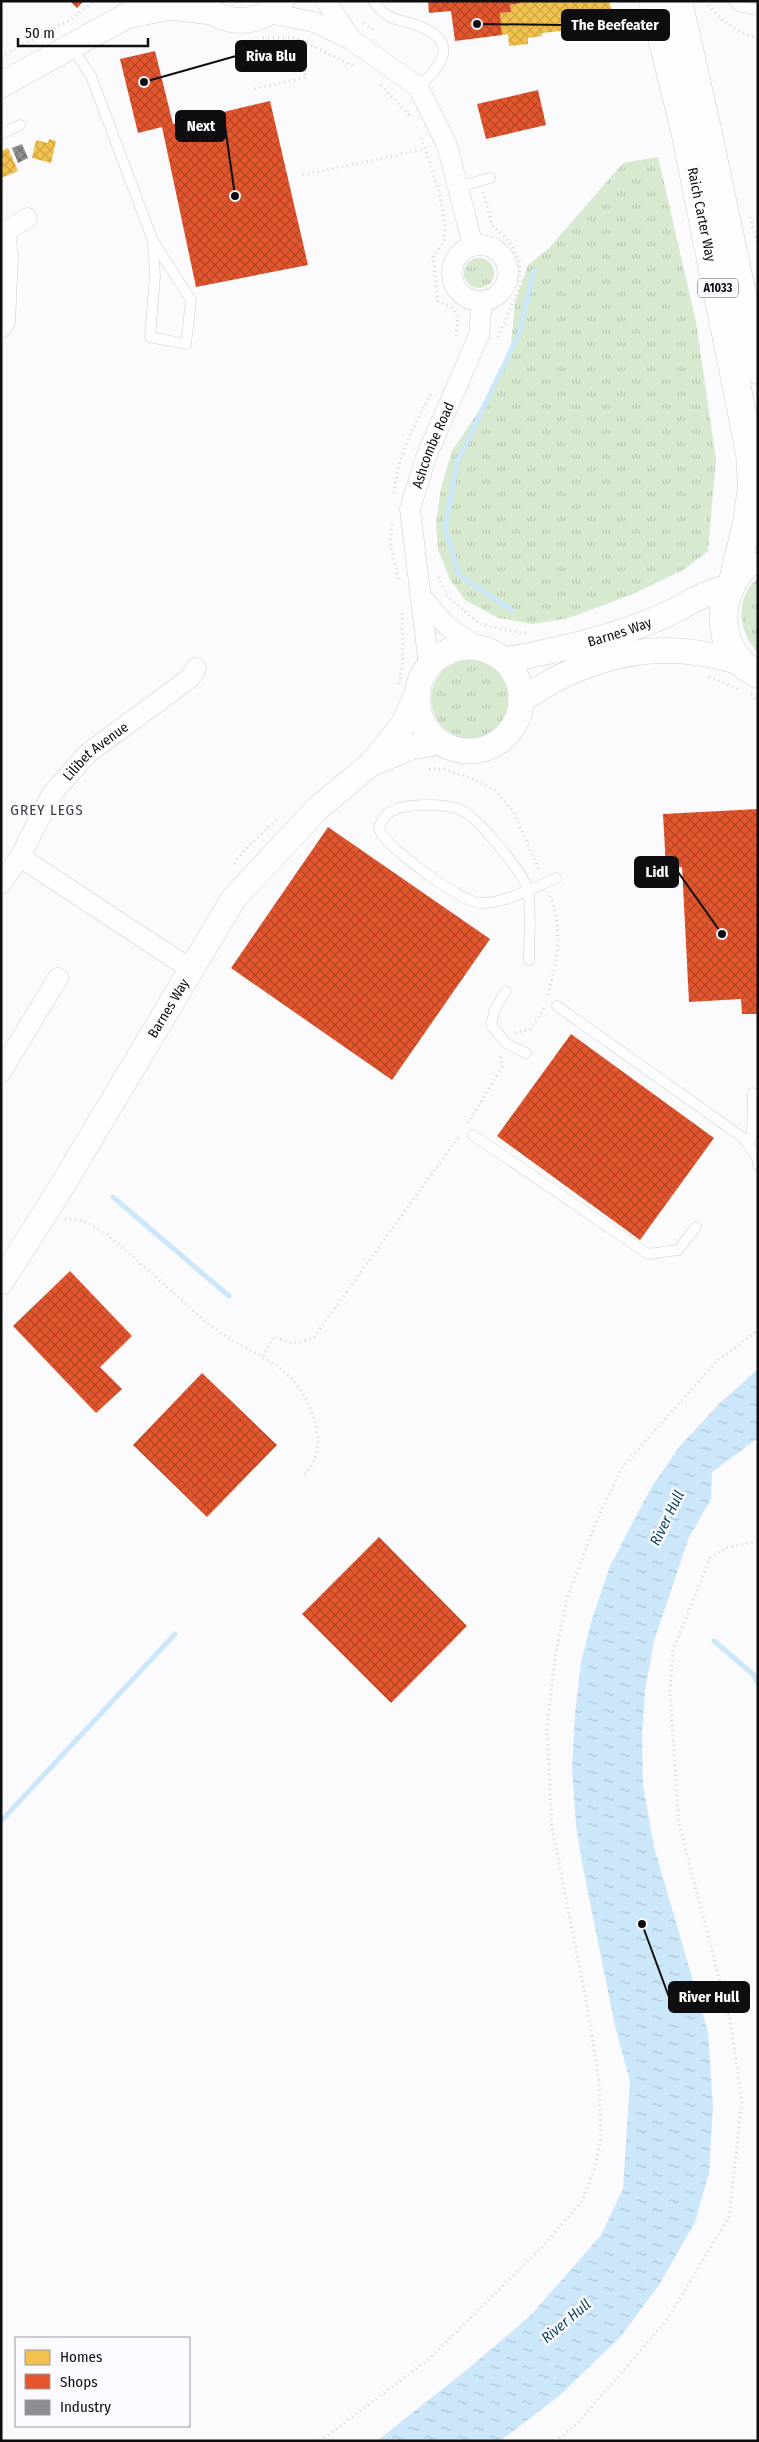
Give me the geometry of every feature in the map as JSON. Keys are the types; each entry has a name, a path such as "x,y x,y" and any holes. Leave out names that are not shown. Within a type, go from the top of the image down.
{"highway":[{"name":"Raich Carter Way","path":"652,1 685,131 750,453 752,486 747,522 731,582"},
{"name":"Raich Carter Way","path":"678,1 758,370"},
{"path":"731,582 745,565 758,556"},
{"name":"A1033","path":"731,582 722,619 725,634 731,649 753,672"}],"street":[{"path":"326,1 352,40"},
{"path":"1,85 72,47 138,8 206,7 225,18 253,21 275,7 314,22 352,40 418,87 447,145 473,246"},
{"path":"1,328 5,322 8,256 3,232 28,218"},
{"path":"473,246 489,246 499,252 505,262 508,273 506,283 500,292 492,298 482,301 471,300 462,294 456,287 452,277 453,265 458,255 473,246"},
{"name":"Ashcombe Road","path":"428,666 410,509 426,457 479,335 482,301"},
{"name":"Barnes Way","path":"495,654 543,653 619,632 656,619 707,592 731,582"},
{"path":"420,595 442,622 460,638 495,654 517,679 521,700 520,713 514,726 506,736 492,746 476,751 463,751 439,742 422,721 418,708 408,690 421,679 428,666 440,656 454,649 469,647 495,654"},
{"name":"Barnes Way","path":"521,700 568,672 610,658 646,652 700,653 753,672"},
{"name":"Lilibet Avenue","path":"1,884 20,857 51,795 87,754 190,678 196,668"},
{"name":"Barnes Way","path":"1,1282 38,1224 234,898 317,808 372,763 403,725 408,690"},
{"name":"Barnes Way","path":"372,763 412,747 439,742"},
{"path":"20,857 192,970"},
{"path":"1,1072 58,978"}],"lane":[{"path":"373,1 387,15 424,28 432,32 440,41 444,51 442,61 437,70 418,87"},
{"path":"734,1 738,6 758,10"},
{"path":"72,47 91,76 154,241 190,300 186,344 150,336 155,276 154,241"},
{"path":"1,134 20,125"},
{"path":"458,187 490,178"},
{"path":"529,960 528,889 520,873 476,820 461,809 426,805 391,811 384,817 379,827 382,836 417,867 462,897 479,904 502,899 528,889 544,883 556,878"},
{"path":"506,991 495,1009 491,1026 507,1044 526,1054"},
{"path":"556,1006 749,1143 757,1156 758,1165"},
{"path":"749,1143 752,1134 753,1093"},
{"path":"473,1135 648,1254 678,1250 696,1227"}],"path":[{"path":"1,56 70,20 95,1"},
{"path":"705,1 718,18 744,34 758,39"},
{"path":"255,89 306,77 297,38"},
{"path":"256,39 297,38 357,68"},
{"path":"378,83 416,122"},
{"path":"419,131 435,180 444,223 444,242 433,256 438,301 454,309 458,320 455,348"},
{"path":"303,175 424,149"},
{"path":"394,499 395,479 413,427 434,389"},
{"path":"392,519 390,542 400,588"},
{"path":"402,606 403,662 408,690"},
{"path":"700,653 696,672 751,694 758,704"},
{"path":"429,769 443,769 463,775 495,790 513,810 544,883 558,923 558,956 547,1003 531,1029 515,1032 507,1044 500,1056 502,1067 466,1126"},
{"path":"263,1356 274,1336 289,1344 302,1342 314,1337 460,1134"},
{"path":"38,1224 51,1232 54,1227 64,1220 74,1219 86,1222 120,1245 219,1332 263,1356 292,1377 310,1404 318,1443 312,1466 302,1477"},
{"path":"320,2441 429,2359 543,2246 582,2201 595,2167 600,2138 599,2082 588,2010 552,1828 547,1728 555,1658 567,1598 599,1515 623,1466 717,1361 758,1330"},
{"path":"555,2441 576,2425 666,2321 729,2217 742,2101 730,2020 678,1824 670,1690 673,1650 710,1558 726,1548 757,1541"}],"green space":[{"path":"658,157 696,322 716,459 708,551 683,570 633,594 569,618 533,624 498,618 465,600 450,579 438,550 436,522 441,488 452,451 488,397 511,346 515,302 528,265 549,248 623,163"},
{"path":"479,258 485,259 493,267 493,279 485,287 479,288 473,287 465,279 464,273 465,267 473,259"},
{"path":"758,578 758,653 746,635 741,615 745,595"},
{"path":"462,660 478,660 492,666 503,677 509,691 509,707 503,721 492,732 478,738 462,738 448,732 437,721 431,707 431,691 437,677 448,666"}],"water":[{"path":"758,1369 758,1438 712,1472 711,1499 689,1537 654,1641 645,1691 642,1733 643,1785 654,1847 708,2032 713,2107 709,2173 695,2222 659,2285 621,2336 559,2396 500,2441 377,2441 469,2368 531,2315 601,2235 623,2189 630,2081 615,2026 576,1825 572,1768 575,1714 581,1662 592,1619 610,1566 651,1488 679,1447 719,1404"}],"building: Homes":[{"path":"520,1 609,1 615,19 607,20 608,26 542,33 542,36 528,38 528,44 509,46 508,34 502,35 500,13 511,12 510,5 521,3"},
{"path":"49,139 56,141 51,163 32,158 36,140 48,143"},
{"path":"8,148 18,171 1,178 1,151"}],"building: Shops":[{"path":"70,1 84,1 77,8"},
{"path":"428,1 520,1 521,3 510,5 511,12 500,13 502,35 455,41 451,11 429,13"},
{"path":"155,51 173,124 270,101 308,265 196,287 162,127 138,133 120,59"},
{"path":"538,90 546,125 486,139 477,104"},
{"path":"758,809 758,1014 742,1014 741,999 689,1002 682,867 666,868 663,814"},
{"path":"328,827 490,939 392,1080 231,968"},
{"path":"571,1034 714,1138 640,1240 497,1136"},
{"path":"70,1271 132,1336 100,1367 122,1389 96,1413 13,1326"},
{"path":"202,1373 277,1445 207,1517 133,1445"},
{"path":"379,1537 467,1626 391,1703 302,1614"}],"building: Industry":[{"path":"22,144 28,158 18,163 12,148"}],"waterway":[{"path":"512,610 459,575 445,528 457,462 519,334 534,270"},
{"path":"113,1197 229,1296"},
{"path":"1,1821 175,1634"},
{"path":"714,1641 754,1675 758,1684"}],"place":[{"name":"The Beefeater","path":"477,24"},
{"name":"Riva Blu","path":"144,82"},
{"name":"Next","path":"235,196"},
{"name":"Lidl","path":"722,934"},
{"name":"River Hull","path":"642,1924"}],"district":[{"name":"GREY LEGS","path":"47,810"}]}
